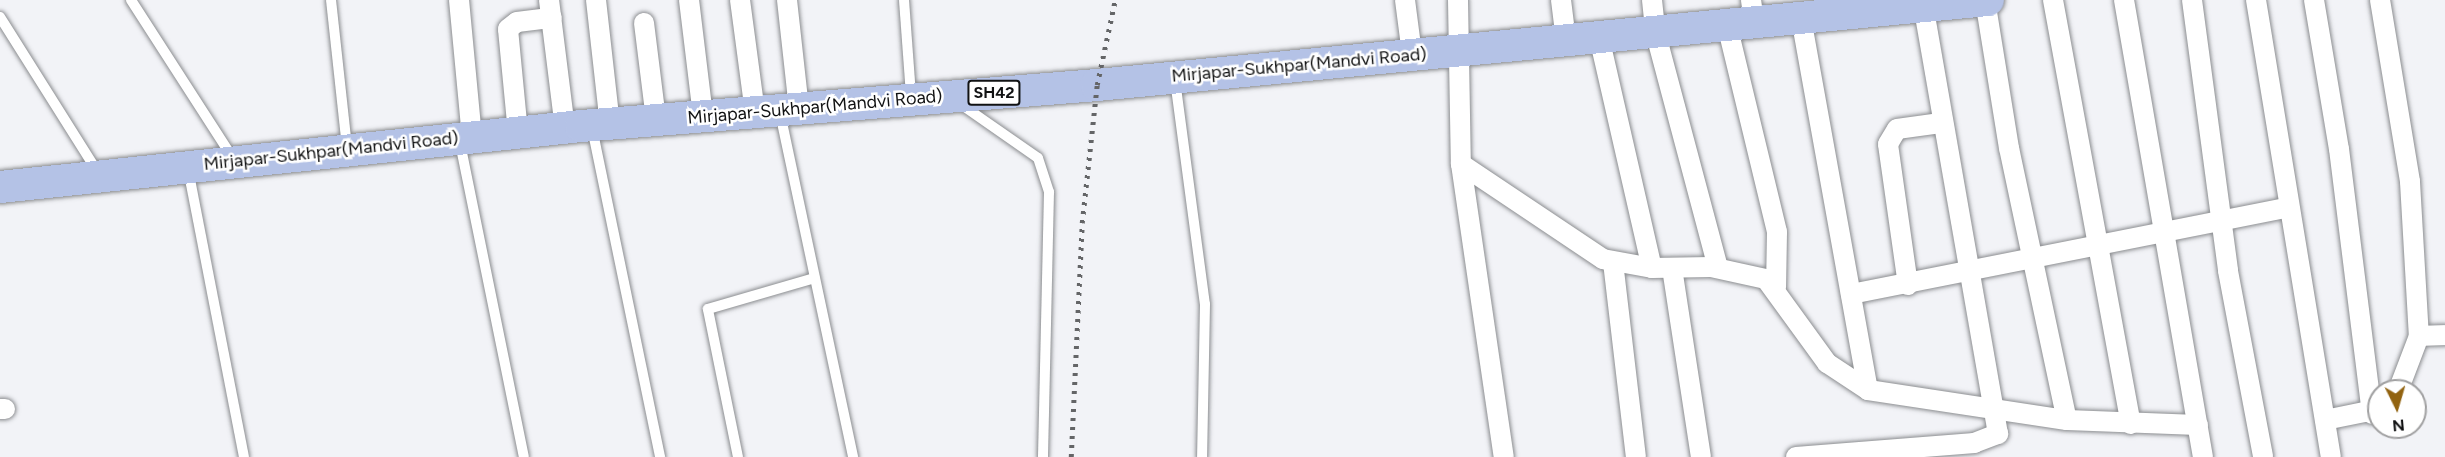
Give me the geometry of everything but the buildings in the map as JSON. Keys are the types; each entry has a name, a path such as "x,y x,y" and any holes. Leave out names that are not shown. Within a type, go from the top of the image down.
{"main road":[{"name":"Mirjapar-Sukhpar(Mandvi Road)","path":"1,186 234,160 348,151 589,126 1175,77 1655,32 1744,16 1801,18 1872,5 1987,0"}],"street":[{"path":"459,0 466,138"},
{"path":"589,126 596,0"},
{"path":"689,0 703,116"},
{"path":"740,0 778,110"},
{"path":"778,110 787,0"},
{"path":"1405,0 1412,54"},
{"path":"1458,0 1463,50 1461,164 1504,457"},
{"path":"1561,0 1566,40"},
{"path":"1652,0 1655,32 1718,268"},
{"path":"1987,0 2034,260 2067,420"},
{"path":"2053,0 2131,423"},
{"path":"2124,0 2203,457"},
{"path":"2192,0 2220,222 2264,457"},
{"path":"2256,0 2286,208 2331,457"},
{"path":"2313,0 2339,148 2370,379"},
{"path":"2380,0 2410,182 2419,336 2403,379"},
{"path":"1796,457 1950,451 1996,438 1996,409 1941,123 1934,4"},
{"path":"518,133 508,29 517,22 550,9 589,126"},
{"path":"1744,16 1778,232 1776,287"},
{"path":"1801,18 1868,390"},
{"path":"644,23 656,120"},
{"path":"1599,37 1652,268"},
{"path":"1908,285 1888,144 1897,129 1941,123"},
{"path":"1461,164 1582,250 1613,262 1652,268 1718,268 1766,279 1776,287 1827,363 1868,390 2067,420 2198,425"},
{"path":"1851,294 1970,274 2098,243 2286,208"},
{"path":"1613,262 1636,457"},
{"path":"1672,268 1701,457"},
{"path":"2419,336 2445,335"},
{"path":"2325,420 2367,413"}],"lane":[{"path":"131,0 234,160"},
{"path":"331,0 348,151"},
{"path":"904,0 912,99"},
{"path":"0,17 100,175"},
{"path":"1175,77 1205,304 1202,457"},
{"path":"948,96 1038,158 1049,192 1042,329 1043,457"},
{"path":"778,110 853,457"},
{"path":"589,126 660,457"},
{"path":"466,138 524,457"},
{"path":"188,165 244,457"},
{"path":"738,457 708,309 815,278"}],"railway":[{"path":"1071,457 1082,223 1097,85 1115,0"}]}
